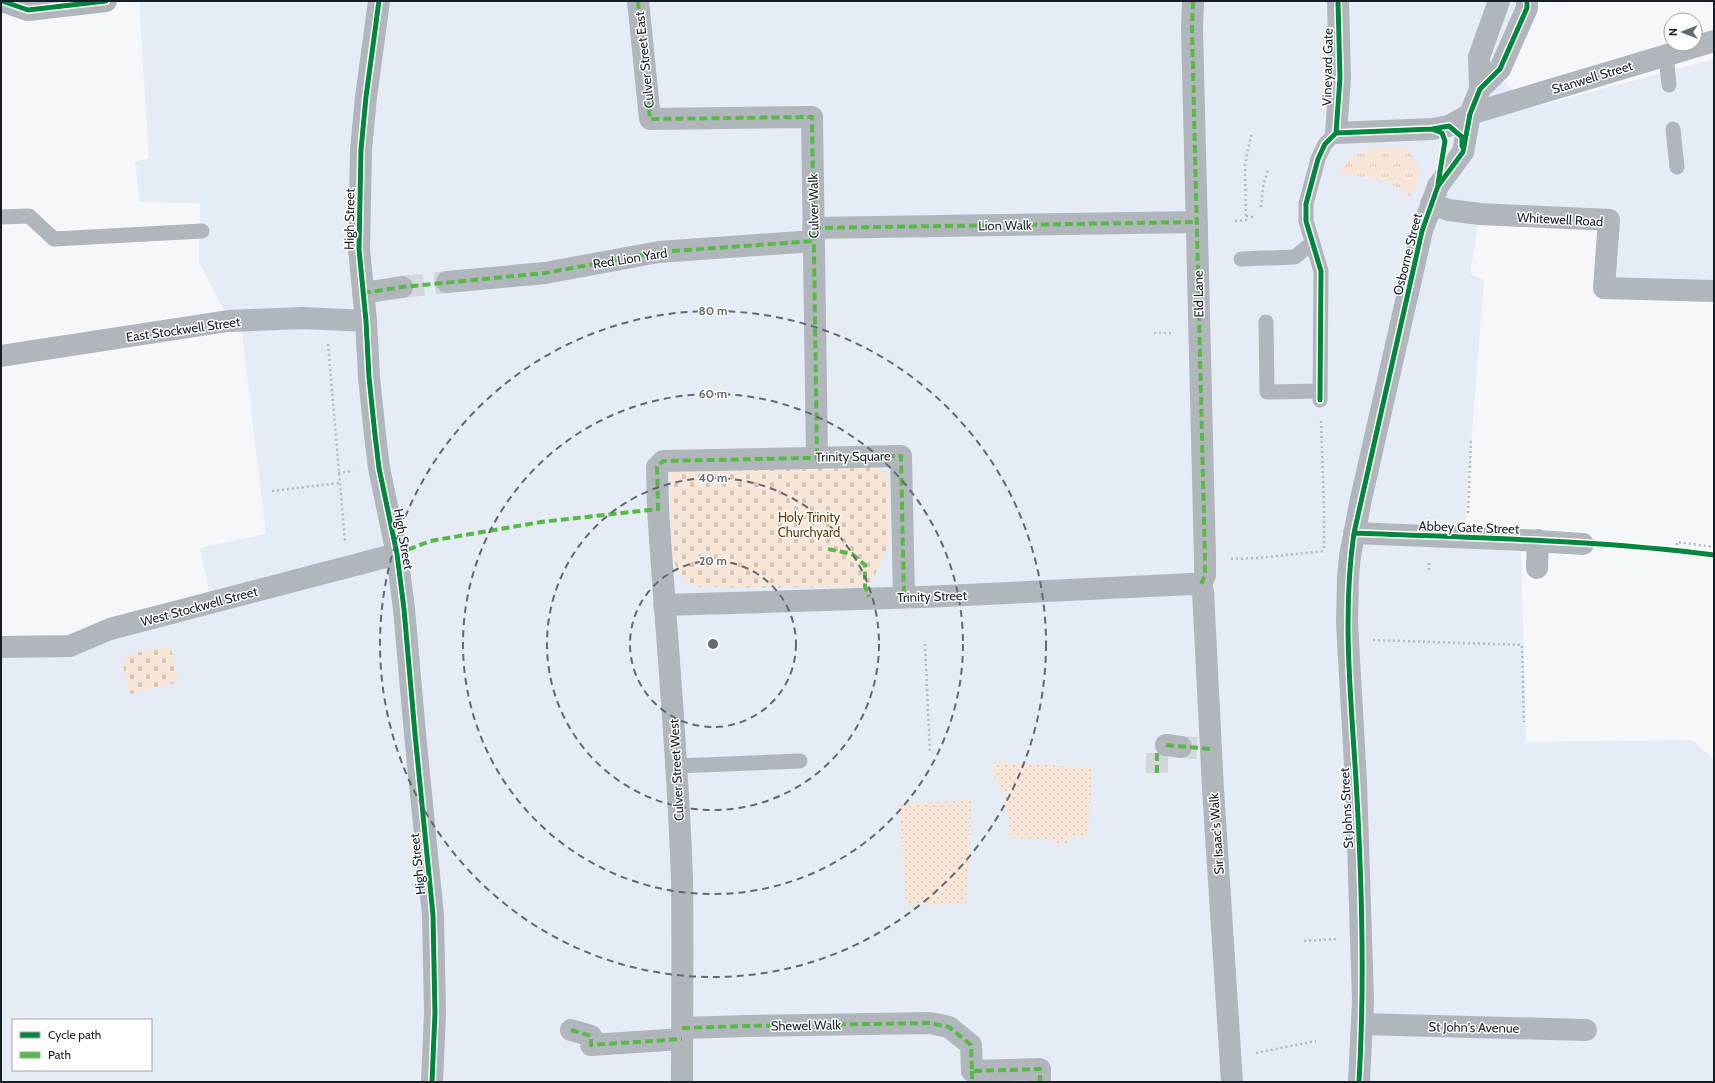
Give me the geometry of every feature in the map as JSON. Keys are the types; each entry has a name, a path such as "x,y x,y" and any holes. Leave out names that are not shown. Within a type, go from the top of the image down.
{"street":[{"path":"2,1 28,10 106,1"},
{"name":"High Street","path":"376,1 361,150 360,249 369,377 379,468 397,554 404,609 433,915 435,1013 432,1082"},
{"name":"Culver Street East","path":"638,1 650,119"},
{"name":"Eld Lane","path":"1193,1 1192,28 1205,560 1205,574 1200,586"},
{"name":"Vineyard Gate","path":"1336,133 1340,78 1338,1"},
{"name":"Osborne Street","path":"1480,89 1479,57 1498,1"},
{"name":"Osborne Street","path":"1354,533 1422,231 1438,186 1463,152 1470,114 1480,89 1500,69 1527,8 1527,1"},
{"name":"Stanwell Street","path":"1470,114 1714,41"},
{"path":"1336,133 1432,129 1448,126 1470,114"},
{"name":"Culver Walk","path":"650,119 812,117 817,457"},
{"name":"Whitewell Road","path":"1431,204 1448,210 1499,215 1609,220 1604,288 1714,291"},
{"name":"Lion Walk","path":"813,235 1197,222"},
{"name":"Red Lion Yard","path":"447,282 545,273 659,252 813,235"},
{"path":"363,293 402,287"},
{"name":"East Stockwell Street","path":"1,356 228,321 326,318 366,321"},
{"name":"Trinity Square","path":"663,460 902,456 904,597"},
{"name":"Culver Street West","path":"663,460 657,467 658,510 672,695 682,880 682,1082"},
{"name":"Abbey Gate Street","path":"1354,533 1538,540 1583,544"},
{"name":"St Johns Street","path":"1354,533 1348,577 1348,639 1357,789 1362,1024 1359,1082"},
{"name":"Abbey Gate Street","path":"1537,568 1538,540"},
{"name":"West Stockwell Street","path":"1,647 70,646 110,630 397,554"},
{"name":"Trinity Street","path":"664,605 904,597 1192,584 1200,586"},
{"name":"Sir Isaac's Walk","path":"1200,586 1203,591 1188,747 1232,1082"},
{"name":"Shewel Walk","path":"570,1030 591,1036 591,1045 753,1026 930,1023 949,1027 971,1045 972,1076"},
{"name":"St John's Avenue","path":"1362,1024 1586,1030"},
{"path":"972,1076 1040,1068 1040,1082"}],"lane":[{"path":"1666,55 1669,85"},
{"path":"1673,129 1677,167"},
{"path":"1266,322 1267,392 1320,396 1321,272 1306,221 1306,204 1318,159 1325,144 1336,133"},
{"path":"1,217 29,216 54,239 202,231"},
{"path":"1241,259 1295,257 1312,243"},
{"path":"676,766 800,761"}],"path":[{"path":"1235,220 1246,220 1245,164 1252,132"},
{"path":"1261,207 1263,187 1268,170"},
{"path":"1246,216 1253,217"},
{"path":"326,318 347,567"},
{"path":"1320,396 1324,509"},
{"path":"1468,538 1471,439"},
{"path":"272,491 339,483"},
{"path":"1676,550 1677,542 1714,547"},
{"path":"1668,550 1684,551"},
{"path":"1224,559 1258,558 1324,551"},
{"path":"1348,639 1522,645 1524,722"},
{"path":"925,644 930,753"},
{"path":"1304,941 1337,939"},
{"path":"1254,1053 1316,1041"}],"shaded area":[{"path":"139,1 1534,1 1504,81 1531,108 1714,59 1714,292 1605,288 1609,221 1480,214 1470,274 1484,280 1463,548 1521,552 1526,742 1692,740 1714,759 1714,1082 1,1082 1,644 70,645 209,591 200,548 266,534 242,334 224,310 199,262 200,203 140,202 135,162 149,158"}],"green space":[{"path":"1406,147 1421,170 1411,197 1384,179 1337,174 1352,157 1367,150"},
{"name":"Holy Trinity Churchyard","path":"876,464 889,478 890,542 872,581 865,586 767,588 699,587 689,582 681,575 672,555 670,471"},
{"path":"170,646 179,682 130,694 122,662 129,654"},
{"path":"994,762 1093,768 1088,836 1070,837 1066,844 1056,844 1052,839 1010,838 1008,804 1003,804 1006,795 1003,789 999,789 999,781 994,781"},
{"path":"972,800 966,904 906,905 899,804"}],"tunnel":[{"path":"402,287 447,282"},
{"path":"1181,747 1197,748"},
{"path":"1157,753 1157,773"}],"marked path":[{"path":"638,1 650,119 812,117 817,457"},
{"path":"1193,1 1192,28 1205,560 1205,575 1200,587"},
{"path":"813,228 1197,222"},
{"path":"363,293 402,287 545,273 659,252 814,241"},
{"path":"397,554 430,541 541,522 658,509 657,467 663,461 901,456 904,597"},
{"path":"828,549 852,554 865,565 865,586 869,597"},
{"path":"1166,745 1211,749"},
{"path":"1157,753 1157,773"},
{"path":"682,1028 930,1023 949,1027 971,1045 972,1071 1040,1069 1040,1082"},
{"path":"571,1030 591,1036 591,1045 682,1039"},
{"path":"972,1071 972,1082"}],"cycle path":[{"path":"2,1 28,10 106,1"},
{"path":"379,1 366,97 361,150 359,249 366,321 369,377 379,468 397,554 404,609 433,915 435,1013 432,1082"},
{"path":"1320,400 1321,271 1306,221 1306,204 1318,159 1325,144 1336,133 1340,78 1338,1"},
{"path":"1359,1082 1362,1007 1361,893 1348,626 1350,564 1354,533 1422,231 1438,186 1463,152 1470,114 1480,89 1500,69 1527,8 1527,1"},
{"path":"1336,133 1432,129 1449,126 1462,137 1462,146"},
{"path":"1432,129 1442,133 1445,141 1438,184"},
{"path":"1354,533 1579,543 1714,555"}]}
